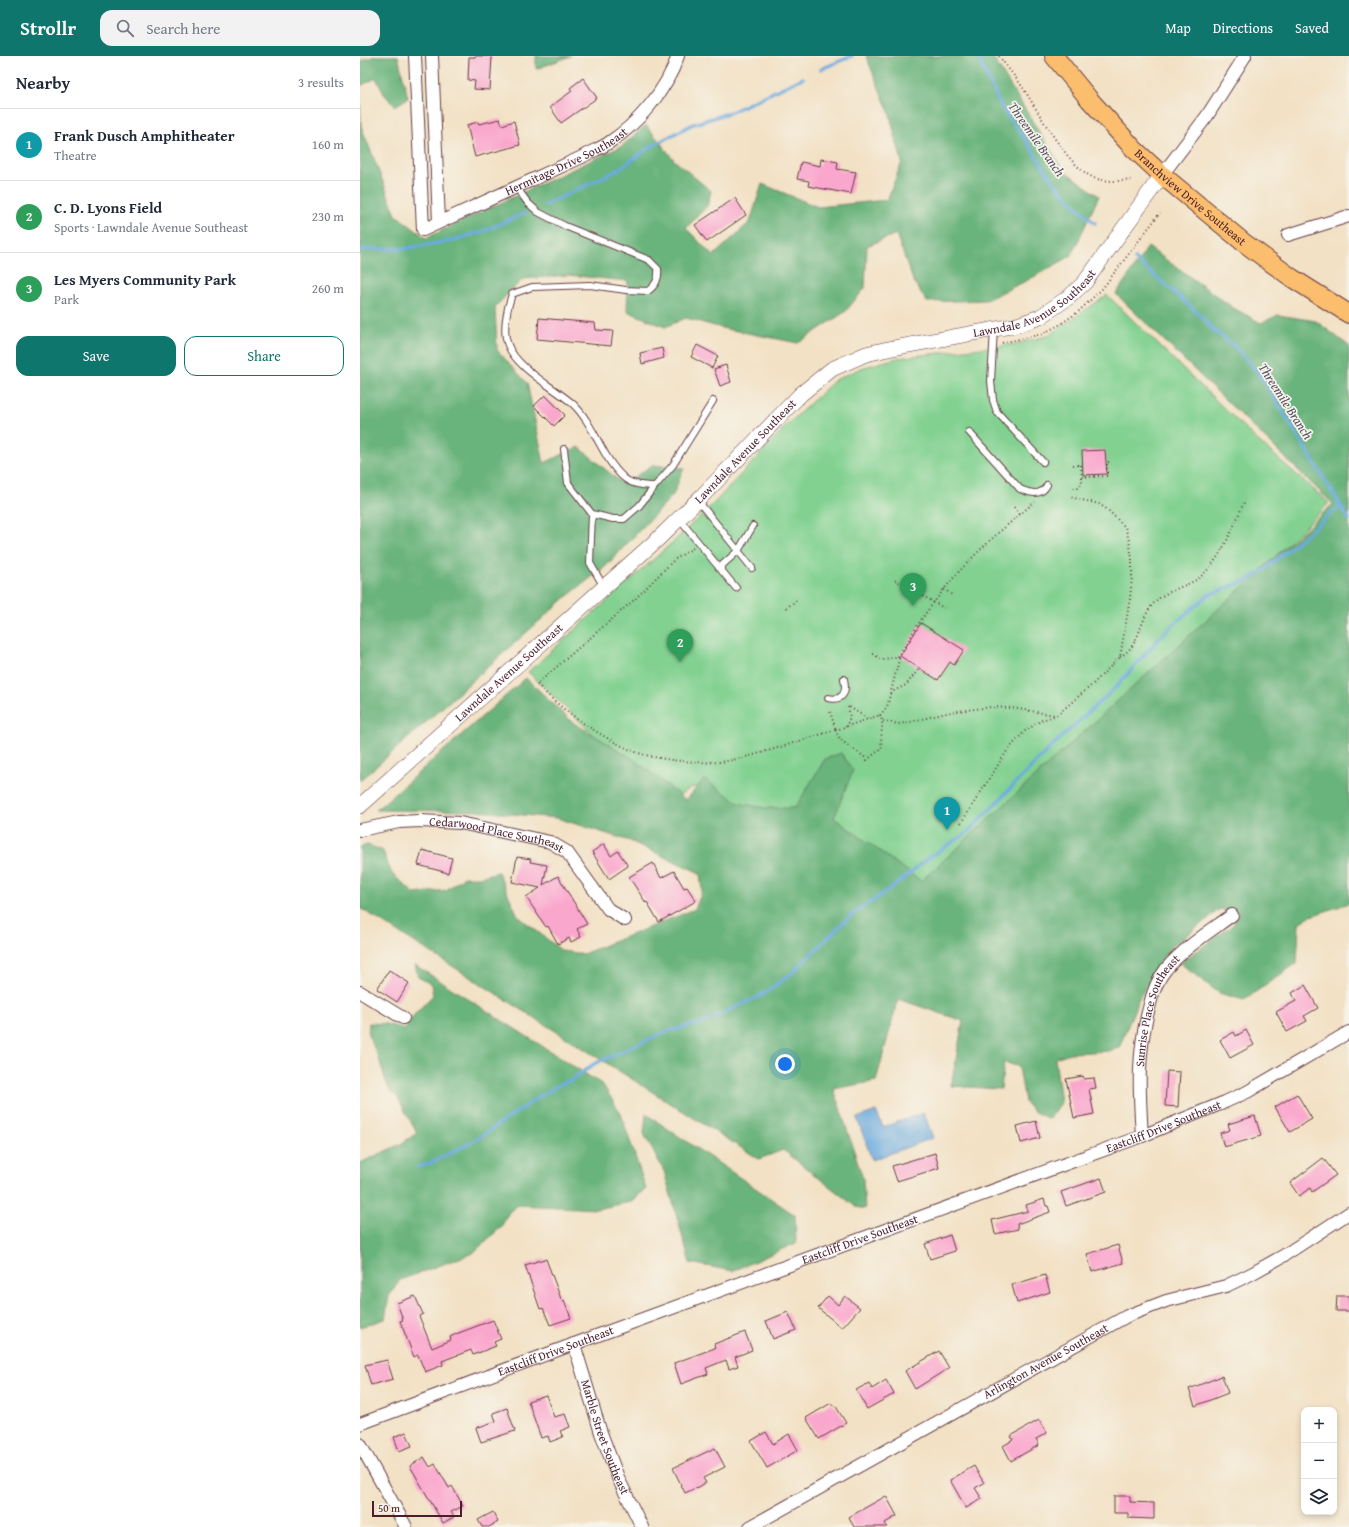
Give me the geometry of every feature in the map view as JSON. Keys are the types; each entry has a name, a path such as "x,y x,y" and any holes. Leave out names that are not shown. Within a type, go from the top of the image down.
{"main road":[{"name":"Branchview Drive Southeast","path":"1054,56 1089,99 1134,149 1162,175 1243,242 1292,278 1349,314"}],"street":[{"name":"Hermitage Drive Southeast","path":"415,56 423,230 607,144 628,128 643,113 662,88 678,56"},
{"path":"432,56 439,222"},
{"path":"1162,175 1207,116 1245,56"},
{"name":"Lawndale Avenue Southeast","path":"360,806 679,519 801,394 832,368 866,354 994,330 1017,325 1040,317 1069,297 1085,282 1162,175"},
{"path":"1288,235 1349,216"},
{"name":"Cedarwood Place Southeast","path":"360,830 420,821 460,823 550,842 567,852 608,909 625,920"},
{"name":"Sunrise Place Southeast","path":"1142,1136 1139,1057 1143,1028 1157,983 1165,970 1190,945 1232,915"},
{"path":"360,992 403,1018"},
{"name":"Eastcliff Drive Southeast","path":"360,1424 1142,1136 1240,1095 1349,1032"},
{"name":"Arlington Avenue Southeast","path":"750,1527 1126,1316 1166,1301 1226,1286 1283,1256 1349,1212"},
{"name":"Marble Street Southeast","path":"574,1344 601,1432 619,1480 642,1527"},
{"path":"360,1444 406,1527"}],"lane":[{"path":"516,187 528,203 538,212 565,226 649,260 658,269 659,276 655,286 648,291 626,290 590,285 532,287 512,294 506,309 507,345 516,358 574,405 591,427 613,465 624,478 643,486 655,486"},
{"path":"994,330 991,382 997,412 1043,462"},
{"path":"564,449 568,483 592,514 613,519 624,519 639,506 673,465 713,401"},
{"path":"969,432 1020,489 1029,493 1037,494 1045,489 1047,485"},
{"path":"698,501 752,568"},
{"path":"592,514 590,564 604,587"},
{"path":"679,519 736,588"},
{"path":"719,568 738,550 753,526"},
{"path":"828,698 835,700 840,698 845,692 844,680"}],"path":[{"path":"999,56 1021,85 1062,149 1081,170 1096,178 1113,181 1133,180"},
{"path":"1082,477 1107,476 1107,462 1111,462"},
{"path":"1072,465 1081,465 1082,477 1080,486 1078,488 1073,488"},
{"path":"1070,497 1099,504 1108,510 1125,527 1132,559 1132,576 1130,599 1120,657"},
{"path":"962,823 1007,751 1025,731 1042,720 1057,715 1093,684 1133,646 1152,604 1161,597 1197,579 1214,562 1228,537 1245,500"},
{"path":"873,654 881,660 898,657 944,589 990,540 1035,502"},
{"path":"1014,507 1020,514"},
{"path":"696,547 674,560 636,599 537,684 547,695 603,735 632,751 654,757 675,760 726,761 746,757 846,727 880,715 887,707 900,656 898,657"},
{"path":"895,580 944,608"},
{"path":"944,589 952,595"},
{"path":"786,608 796,600"},
{"path":"890,693 906,685 920,668"},
{"path":"846,727 850,717 848,706 869,719"},
{"path":"883,721 898,724 950,712 991,707 1012,708 1057,715"},
{"path":"830,712 837,736 840,740 862,754 867,760 882,748 880,740 883,721 880,715"}],"green space":[{"path":"376,56 398,56 408,98 395,106 384,94 376,78 360,86 360,61"},
{"path":"536,56 571,56 536,69"},
{"path":"866,56 992,56 1063,170 1099,196 1071,256 1028,280 986,300 927,302 913,280 896,234 867,246 865,288 845,312 798,343 722,328 686,318 665,327 627,311 628,281 567,275 523,279 495,307 497,350 527,383 544,463 579,447 624,485 652,465 684,468 673,495 606,566 565,598 360,781 360,96 361,126 396,215 426,238 622,146 646,125 675,161 711,191 707,206 686,228 713,256 750,222 762,184 818,207 887,200 902,162 889,112"},
{"path":"1148,247 1235,309 1261,323 1278,315 1316,321 1349,346 1349,903 1308,917 1299,923 1297,963 1244,1000 1219,993 1180,963 1234,924 1238,912 1220,909 1168,950 1139,998 1119,1048 1109,1051 1070,1053 1055,1058 1061,1103 1049,1119 1033,1111 1025,1102 1019,1067 1004,1062 1001,1089 951,1086 963,1021 898,999 876,1081 834,1089 863,1179 865,1209 856,1207 783,1150 759,1159 360,908 360,847 368,845 383,851 392,874 415,894 446,890 464,877 480,877 498,872 518,916 562,951 583,954 695,909 702,892 700,873 630,841 557,818 478,811 376,810 526,678 572,722 632,758 686,800 704,779 739,803 765,808 795,808 825,759 841,753 853,770 834,818 921,881 1333,504 1116,294"},
{"path":"1107,295 1257,440 1329,503 1144,687 921,918 693,787 665,803 528,672 675,540 715,502 788,424 835,380 861,368 897,358 1015,344 1047,336"},
{"path":"415,965 603,1085 621,1114 646,1189 630,1202 597,1209 518,1205 509,1212 501,1227 473,1253 400,1280 389,1296 385,1319 360,1327 360,1163 401,1144 417,1133 397,1096 391,1092 388,1087 378,1056 368,1035 369,1023 386,1024 405,1029 414,1015 433,995 431,984 418,977"},
{"path":"646,1114 795,1215 796,1243 733,1271 690,1263 664,1171 644,1134"}],"water":[{"path":"876,1111 883,1127 924,1113 933,1138 872,1160 857,1118"}],"building":[{"path":"492,56 490,90 474,89 475,81 468,80 469,57"},
{"path":"583,78 597,98 561,123 550,107 572,91 570,88"},
{"path":"500,119 502,125 514,121 520,145 475,157 467,125"},
{"path":"821,159 838,162 837,169 856,172 851,194 808,186 809,181 797,179 801,162 820,166"},
{"path":"735,198 746,215 707,242 695,225"},
{"path":"539,318 595,323 596,330 613,331 611,346 537,339"},
{"path":"697,345 718,356 712,368 691,357"},
{"path":"662,348 664,358 642,364 640,353"},
{"path":"726,365 731,382 720,386 714,369"},
{"path":"545,395 565,415 554,426 534,406"},
{"path":"1105,450 1107,474 1083,475 1082,451"},
{"path":"921,623 964,650 954,665 950,662 938,680 900,656"},
{"path":"604,844 611,856 618,851 628,866 609,879 592,852"},
{"path":"422,850 452,858 448,873 418,865"},
{"path":"517,857 531,859 530,862 547,865 543,885 558,876 587,924 577,929 581,937 571,942 569,938 558,944 548,926 546,927 526,897 540,888 512,882"},
{"path":"653,863 661,878 674,871 684,888 687,887 696,901 659,922 629,877"},
{"path":"389,970 409,983 397,1002 377,989"},
{"path":"1305,985 1318,1008 1304,1016 1307,1021 1287,1032 1276,1012 1296,1001 1292,993"},
{"path":"1246,1030 1254,1045 1230,1058 1220,1040 1234,1032 1236,1036"},
{"path":"1167,1071 1180,1072 1178,1107 1165,1106"},
{"path":"1083,1076 1084,1079 1094,1078 1096,1088 1089,1089 1094,1114 1074,1118 1066,1079"},
{"path":"1297,1094 1312,1119 1290,1132 1275,1107"},
{"path":"1255,1116 1261,1136 1224,1147 1220,1133 1230,1130 1228,1124"},
{"path":"1036,1121 1040,1138 1021,1143 1017,1126"},
{"path":"935,1153 939,1168 897,1181 892,1166"},
{"path":"1323,1158 1336,1175 1312,1192 1310,1188 1299,1196 1290,1183"},
{"path":"1101,1178 1106,1192 1066,1206 1061,1192"},
{"path":"1044,1199 1050,1212 1017,1224 1018,1229 995,1234 992,1220 1028,1211 1026,1205"},
{"path":"950,1235 955,1251 930,1259 925,1244"},
{"path":"1118,1245 1123,1263 1092,1272 1087,1254"},
{"path":"546,1259 561,1299 562,1301 564,1300 571,1318 550,1325 543,1308 540,1309 525,1265"},
{"path":"1045,1275 1050,1292 1017,1303 1012,1285"},
{"path":"415,1296 423,1314 419,1316 432,1348 451,1340 450,1337 456,1334 493,1320 501,1339 494,1342 496,1346 473,1355 471,1350 442,1361 443,1365 425,1372 418,1355 414,1357 400,1321 403,1320 397,1303"},
{"path":"828,1296 838,1305 845,1296 860,1308 842,1328 818,1308"},
{"path":"1337,1296 1349,1296 1349,1311 1336,1311"},
{"path":"788,1312 796,1330 773,1339 766,1321"},
{"path":"745,1332 752,1350 735,1357 738,1366 729,1369 726,1360 706,1368 708,1374 681,1384 674,1363 715,1348 714,1344"},
{"path":"939,1351 949,1368 915,1389 905,1371"},
{"path":"387,1360 393,1379 371,1385 365,1365"},
{"path":"1222,1376 1228,1393 1195,1406 1189,1389"},
{"path":"886,1380 894,1394 867,1409 856,1390 869,1383 872,1389"},
{"path":"546,1395 554,1417 565,1414 570,1427 560,1431 563,1437 550,1442 548,1436 541,1438 528,1401"},
{"path":"831,1403 833,1406 835,1405 846,1423 819,1439 806,1418"},
{"path":"507,1408 515,1431 481,1442 476,1428 496,1421 493,1413"},
{"path":"1039,1420 1047,1433 1036,1439 1039,1445 1011,1461 1003,1446 1013,1440 1011,1436"},
{"path":"406,1432 412,1446 399,1451 394,1437"},
{"path":"766,1432 773,1444 789,1434 798,1450 767,1468 751,1441"},
{"path":"715,1448 725,1467 703,1478 706,1483 685,1493 673,1468"},
{"path":"424,1457 430,1467 435,1464 449,1488 452,1486 463,1506 451,1512 454,1517 443,1523 410,1466"},
{"path":"974,1466 984,1483 975,1488 982,1499 966,1508 950,1480"},
{"path":"886,1496 897,1516 885,1523 887,1527 854,1527 849,1517"},
{"path":"1114,1496 1130,1496 1130,1502 1154,1503 1154,1519 1128,1518 1128,1513 1114,1513"},
{"path":"493,1512 498,1522 489,1527 482,1527 478,1520"}],"waterway":[{"path":"821,69 852,56"},
{"name":"Threemile Branch","path":"977,56 1003,110 1025,139 1054,183 1095,223"},
{"path":"545,205 616,171 652,146 691,125 731,112 803,78"},
{"path":"360,251 367,249 403,249 450,241 484,231 525,213"},
{"name":"Threemile Branch","path":"1135,259 1204,319 1211,328 1234,346 1253,367 1265,383 1349,519"},
{"path":"418,1167 433,1162 474,1141 539,1097 560,1084 570,1081 594,1064 663,1033 691,1025 696,1026 762,995 791,974 850,916 897,884 928,858 967,833 1051,747 1115,688 1165,632 1208,595 1248,580 1264,570 1340,506"}],"place":[{"name":"Les Myers Community Park","path":"913,606"},
{"name":"C. D. Lyons Field","path":"680,662"},
{"name":"Frank Dusch Amphitheater","path":"947,830"}]}
